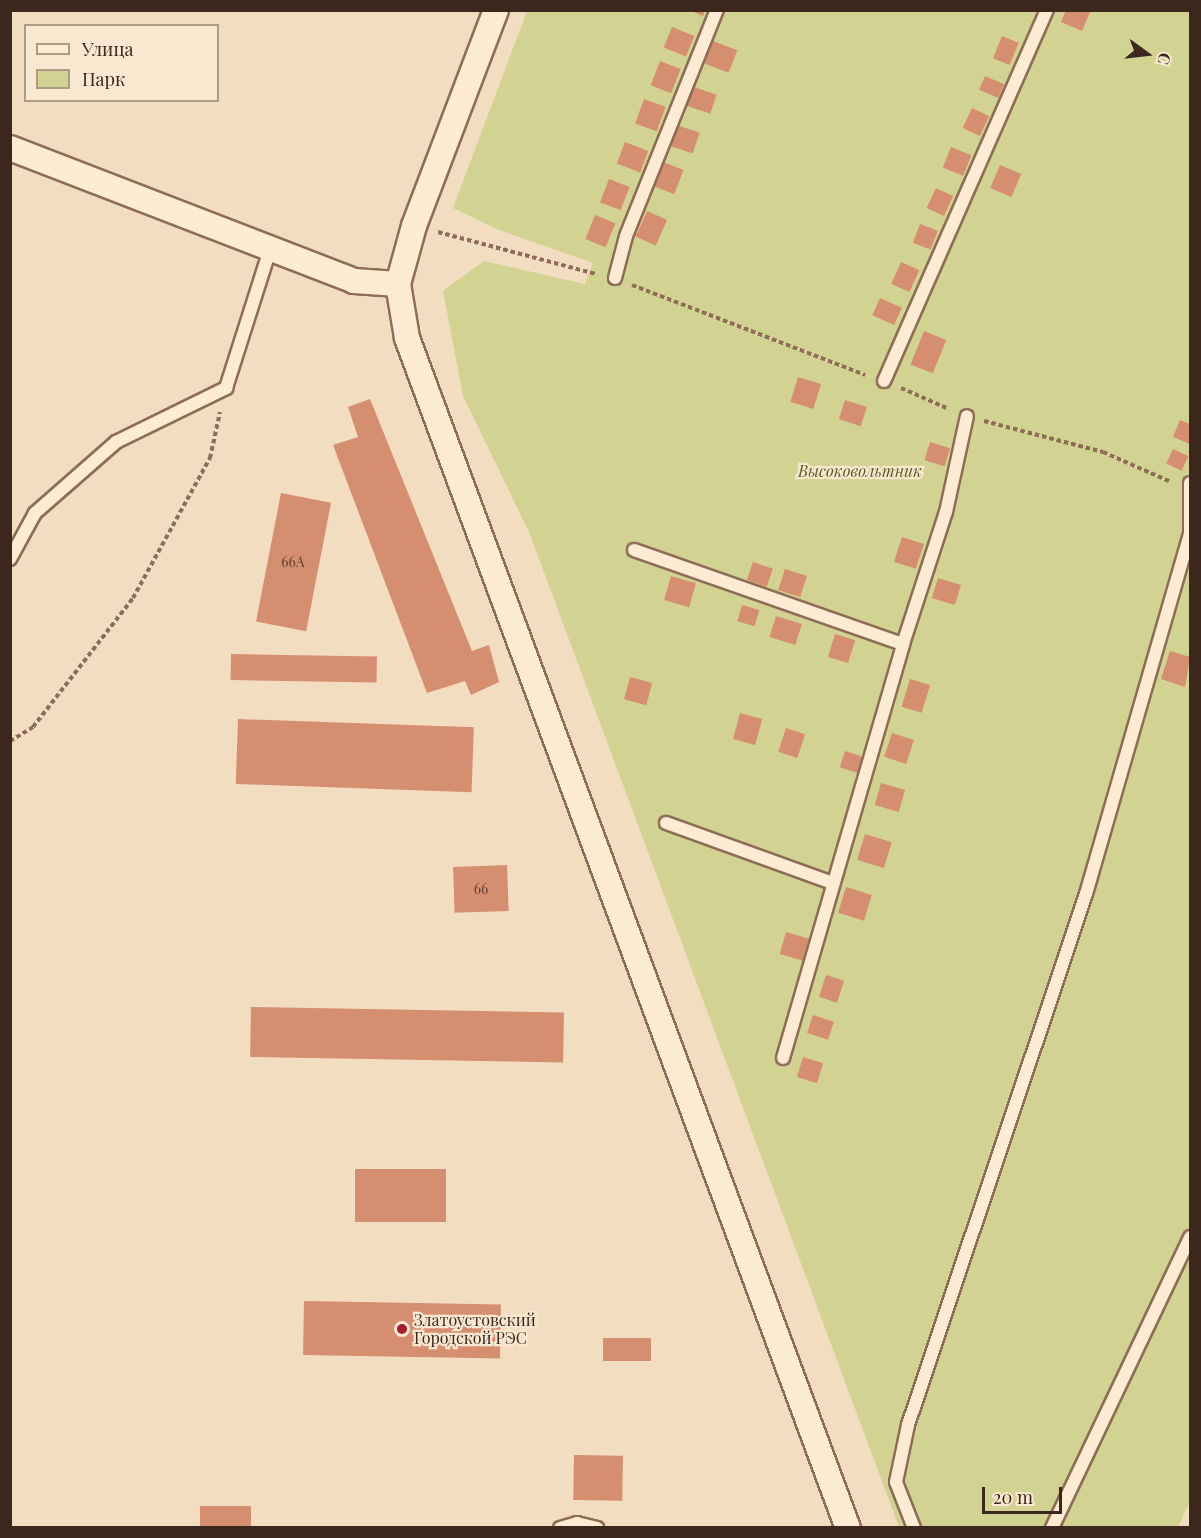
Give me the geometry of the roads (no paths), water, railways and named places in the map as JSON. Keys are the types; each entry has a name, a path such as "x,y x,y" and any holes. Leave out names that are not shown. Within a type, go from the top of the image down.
{"street":[{"path":"496,10 414,226 398,284 412,349 848,1527"},
{"path":"10,148 354,281 398,284"}],"lane":[{"path":"615,278 626,236 717,10"},
{"path":"884,381 1047,10"},
{"path":"10,559 35,513 116,442 226,388 270,249"},
{"path":"783,1058 903,644 946,512 967,416"},
{"path":"914,1527 896,1482 908,1425 1086,894 1190,534 1189,486"},
{"path":"634,549 903,644"},
{"path":"666,823 833,883"},
{"path":"1052,1527 1191,1237"},
{"path":"560,1527 577,1523 597,1527"}],"place":[{"name":"Златоустовский Городской РЭС","path":"402,1329"}],"park label":[{"name":"Высоковольтник","path":"860,471"}]}
